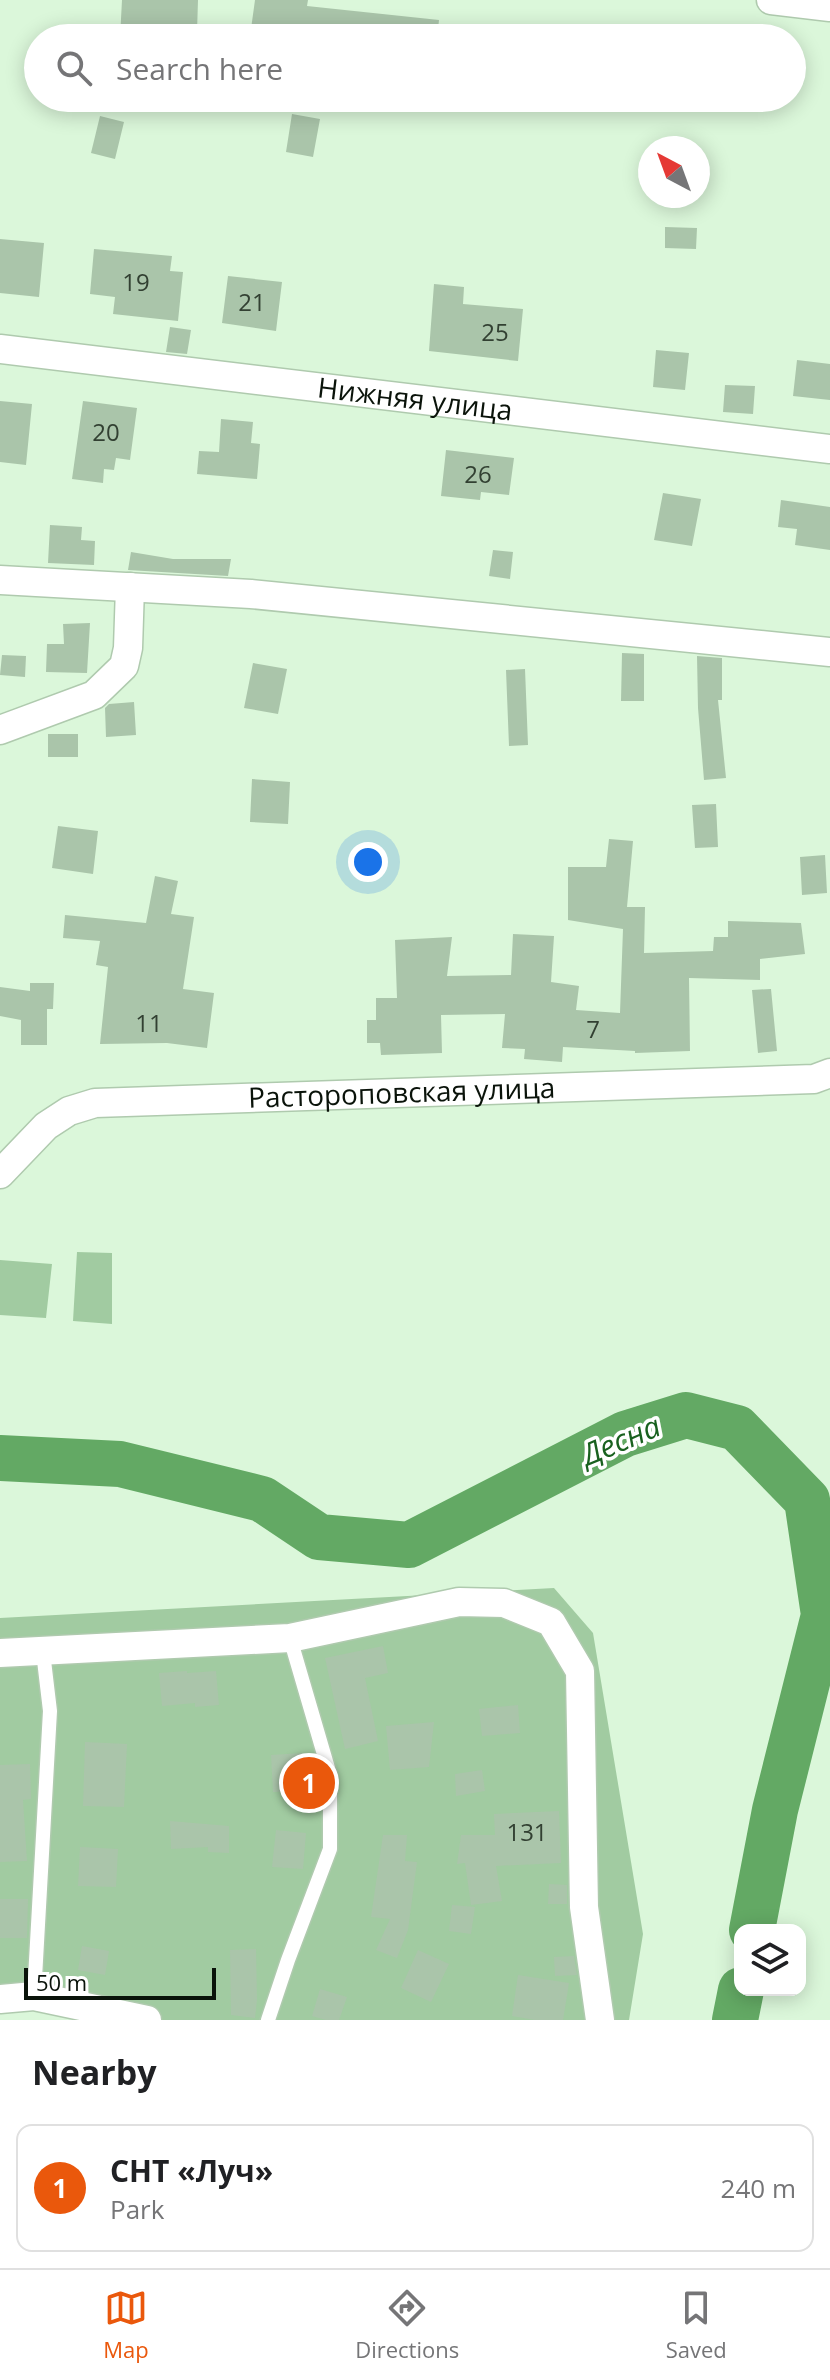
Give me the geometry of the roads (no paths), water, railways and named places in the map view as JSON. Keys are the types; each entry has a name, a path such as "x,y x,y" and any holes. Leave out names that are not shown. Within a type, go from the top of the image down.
{"street":[{"path":"771,0 830,7"},
{"name":"Нижняя улица","path":"0,349 830,449"},
{"path":"0,580 251,594 830,652"},
{"path":"0,730 94,695 124,666 128,648 130,587"},
{"name":"Растороповская улица","path":"0,1174 46,1126 69,1111 95,1103 814,1079 830,1073"},
{"path":"0,1653 290,1638 459,1602 504,1603 551,1622 580,1671 584,1907 600,2020"},
{"path":"0,1999 34,1996 147,2020"}],"lane":[{"path":"268,2020 330,1849 330,1775 290,1638"},
{"path":"34,1996 50,1711 43,1652"}],"waterway":[{"name":"Десна","path":"0,1458 120,1464 262,1499 319,1537 409,1545 625,1434 686,1415 737,1428 807,1500 824,1615 775,1810 753,1924"},
{"name":"Десна","path":"735,2020 740,1996"}],"place":[{"name":"СНТ «Луч»","path":"309,1783"}]}
